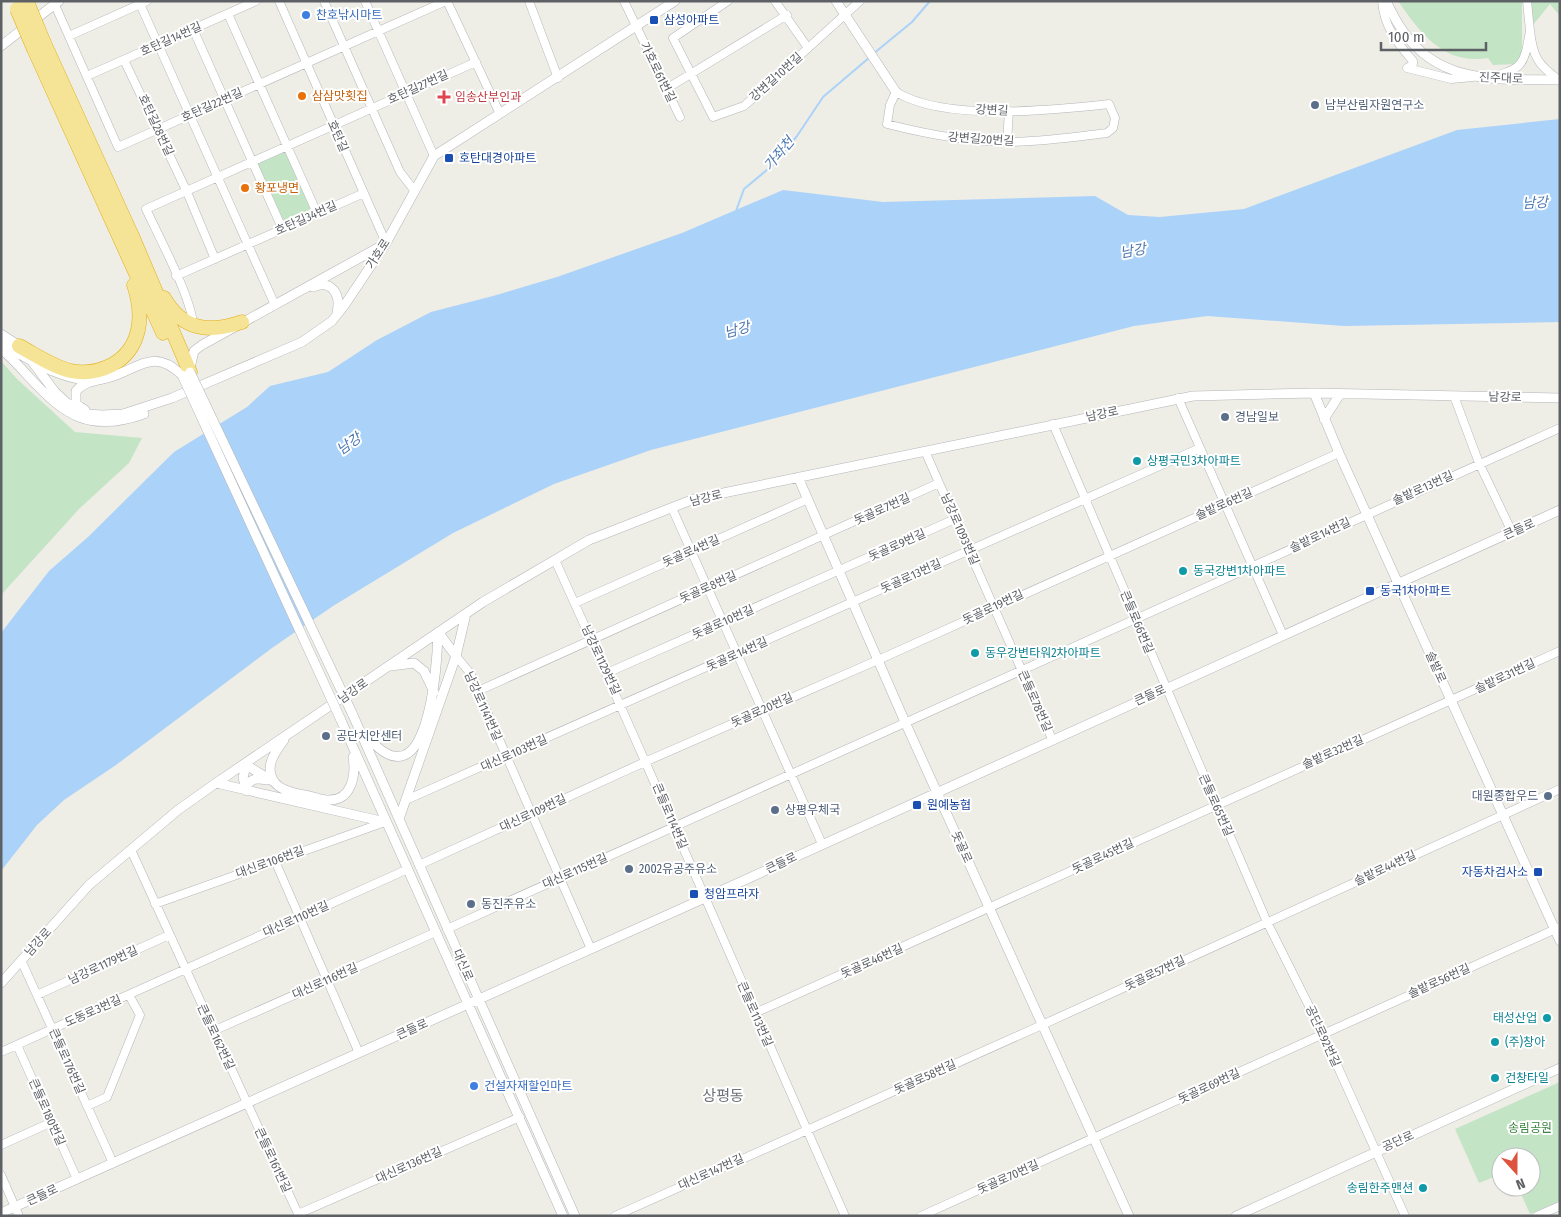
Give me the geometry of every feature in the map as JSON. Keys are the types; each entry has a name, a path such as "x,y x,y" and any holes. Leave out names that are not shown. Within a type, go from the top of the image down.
{"highway":[{"path":"21,3 120,244 186,374"},
{"path":"39,46 132,236 170,308 193,324 210,329 222,328 242,322"},
{"path":"132,236 186,374"},
{"path":"20,346 58,367 88,372 106,368 121,359 132,349 138,338 139,307 120,244"}],"street":[{"name":"호탄길14번길","path":"87,76 256,1"},
{"name":"호탄길","path":"279,1 386,243"},
{"path":"324,1 400,172 414,190"},
{"path":"365,1 434,156"},
{"path":"447,1 500,114"},
{"name":"호탄길22번길","path":"87,76 118,146 447,1"},
{"path":"539,1 530,3 558,78"},
{"name":"가호로61번길","path":"624,1 680,117"},
{"name":"가호로","path":"1,334 20,346 55,392 71,407 86,414 102,415 123,414 172,398 302,342 318,333 337,315 386,243 434,156 675,1"},
{"name":"강변길10번길","path":"728,1 672,38 713,117 744,106 860,1"},
{"path":"775,1 808,48"},
{"path":"836,1 896,92"},
{"path":"1384,1 1384,19 1390,32 1413,61 1411,67 1407,68 1451,79 1478,78 1508,72 1520,66 1526,52 1530,31"},
{"name":"진주대로","path":"1384,1 1403,32 1415,46 1447,68 1478,78 1559,80"},
{"path":"1527,1 1532,50 1538,62 1559,80"},
{"path":"1,46 57,3 87,76"},
{"path":"69,36 144,3 158,45 275,304"},
{"path":"228,14 317,213"},
{"path":"666,89 692,76 787,16"},
{"path":"193,29 282,228"},
{"name":"호탄길28번길","path":"124,60 187,192 215,259"},
{"name":"호탄길27번길","path":"334,126 476,62"},
{"name":"강변길","path":"896,92 927,104 1009,112 1109,104"},
{"name":"강변길20번길","path":"896,92 890,105 887,124 932,135 1007,142 1107,133 1113,128 1115,118 1109,104"},
{"path":"1007,142 1009,112"},
{"path":"193,324 192,316 176,276 146,209 334,126"},
{"name":"호탄길34번길","path":"176,276 364,193"},
{"path":"102,415 86,411 76,404 76,391 81,385 89,381 111,377 146,362 166,363 186,374 194,351 242,322 386,243"},
{"path":"289,296 317,285 325,285 332,288 338,295 337,315"},
{"path":"1,344 65,378 89,381"},
{"name":"가호로","path":"1,349 57,405 72,415 86,421 102,423 122,421 147,413 172,398"},
{"name":"대신로","path":"186,374 359,726 575,1216"},
{"name":"대신로","path":"186,374 563,1216"},
{"name":"남강로","path":"1,983 89,885 178,810 216,783 246,765 438,632 555,560 589,540 694,499 1193,396 1314,392 1560,398"},
{"name":"솔밭로","path":"1314,392 1339,453 1451,701 1557,928 1560,941"},
{"path":"1324,419 1340,394"},
{"path":"1454,396 1479,463 1512,532"},
{"path":"1178,398 1283,635"},
{"name":"큰들로66번길","path":"1053,424 1165,688"},
{"name":"솔밭로13번길","path":"1367,514 1560,428"},
{"name":"돗골로13번길","path":"853,602 1200,448"},
{"name":"남강로1093번길","path":"925,451 994,607"},
{"name":"솔밭로6번길","path":"1109,555 1339,453"},
{"name":"돗골로","path":"798,477 905,722 1129,1216"},
{"name":"돗골로7번길","path":"824,535 939,483"},
{"name":"돗골로4번길","path":"575,603 808,499"},
{"path":"672,508 822,844"},
{"name":"큰들로","path":"1,1213 17,1211 77,1179 592,949 1560,510"},
{"name":"솔밭로14번길","path":"905,722 1367,514"},
{"name":"돗골로9번길","path":"839,570 955,519"},
{"name":"돗골로8번길","path":"478,691 824,535"},
{"name":"돗골로19번길","path":"878,660 1109,555"},
{"name":"남강로1129번길","path":"555,560 647,761"},
{"name":"돗골로10번길","path":"607,673 839,570"},
{"name":"돗골로14번길","path":"622,706 853,602"},
{"name":"큰들로78번길","path":"994,607 1052,739"},
{"path":"399,819 456,656 466,614"},
{"path":"438,632 456,656"},
{"path":"359,726 380,750 398,757 414,750 419,743 434,692 438,632"},
{"name":"솔밭로31번길","path":"1451,701 1560,651"},
{"name":"남강로1141번길","path":"456,656 470,673 505,757 592,949"},
{"name":"돗골로20번길","path":"647,761 878,660"},
{"path":"386,667 414,663 424,671 434,692"},
{"name":"큰들로65번길","path":"1165,688 1267,922"},
{"name":"솔밭로32번길","path":"1216,804 1451,701"},
{"name":"대신로103번길","path":"406,800 622,706"},
{"name":"대신로115번길","path":"447,929 905,722"},
{"path":"274,782 270,774 272,757 285,738"},
{"path":"246,789 243,778 246,765 285,791 328,800 343,795 350,787 355,768 348,738"},
{"name":"대신로109번길","path":"419,865 647,761"},
{"name":"큰들로114번길","path":"647,761 705,898"},
{"path":"246,789 250,780 258,778 274,782"},
{"path":"216,783 385,822"},
{"name":"솔밭로44번길","path":"1267,922 1560,789"},
{"name":"돗골로45번길","path":"990,909 1216,804"},
{"name":"대신로106번길","path":"155,904 385,822"},
{"path":"131,850 185,970"},
{"path":"275,861 359,1053"},
{"name":"대신로110번길","path":"185,970 408,869"},
{"name":"큰들로113번길","path":"705,898 845,1216"},
{"name":"돗골로46번길","path":"755,1013 990,909"},
{"name":"돗골로57번길","path":"1042,1025 1267,922"},
{"name":"공단로92번길","path":"1267,922 1323,1034 1405,1216"},
{"name":"솔밭로56번길","path":"1323,1034 1557,928"},
{"name":"대신로116번길","path":"213,1031 436,932"},
{"name":"남강로1179번길","path":"37,995 169,935"},
{"name":"큰들로176번길","path":"21,960 113,1163"},
{"name":"도동로3번길","path":"1,1052 185,970"},
{"name":"큰들로162번길","path":"185,970 246,1104"},
{"path":"87,1106 107,1098 140,1015 129,994"},
{"name":"돗골로58번길","path":"807,1129 1042,1025"},
{"name":"돗골로69번길","path":"1094,1139 1323,1034"},
{"name":"큰들로180번길","path":"17,1045 77,1179"},
{"name":"공단로","path":"1240,1215 1560,1068"},
{"name":"큰들로161번길","path":"246,1104 299,1215"},
{"name":"대신로136번길","path":"299,1215 520,1117"},
{"path":"1,1145 52,1122"},
{"name":"대신로147번길","path":"615,1216 807,1129"},
{"name":"돗골로70번길","path":"922,1216 1094,1139"},
{"path":"1,1176 17,1211"},
{"path":"1537,1216 1560,1206"}],"green space":[{"path":"1398,1 1522,1 1522,55 1516,64 1493,65 1488,58 1472,59 1446,52 1425,35"},
{"path":"1529,1 1560,1 1560,16 1550,4 1533,25"},
{"path":"285,150 311,209 283,221 257,163"},
{"path":"1,361 17,379 75,432 142,438 129,463 79,509 1,595"},
{"name":"송림공원","path":"1560,1082 1560,1201 1530,1214 1522,1197 1541,1197 1541,1147 1491,1147 1491,1178 1479,1183 1455,1129"}],"water":[{"name":"남강","path":"1560,119 1560,322 1344,326 1207,316 1134,326 651,450 554,484 453,533 333,606 272,648 116,765 64,800 37,825 1,871 1,633 49,571 88,537 174,452 247,407 270,386 328,372 377,340 431,312 557,277 682,233 783,190 883,202 1095,196 1128,215 1160,217 1244,209 1457,130"}],"waterway":[{"name":"가좌천","path":"873,54 912,22 930,1"},
{"name":"가좌천","path":"736,211 744,189 774,164 797,136 823,97 870,57"}],"place":[{"name":"찬호낚시마트","path":"306,15"},
{"name":"삼성아파트","path":"654,20"},
{"name":"삼삼맛횟집","path":"302,96"},
{"name":"임송산부인과","path":"444,97"},
{"name":"남부산림자원연구소","path":"1315,105"},
{"name":"호탄대경아파트","path":"449,158"},
{"name":"황포냉면","path":"245,188"},
{"name":"경남일보","path":"1225,417"},
{"name":"상평국민3차아파트","path":"1137,461"},
{"name":"동국강변1차아파트","path":"1183,571"},
{"name":"동국1차아파트","path":"1370,591"},
{"name":"동우강변타워2차아파트","path":"975,653"},
{"name":"공단치안센터","path":"326,736"},
{"name":"대원종합우드","path":"1548,796"},
{"name":"원예농협","path":"917,805"},
{"name":"상평우체국","path":"775,810"},
{"name":"2002유공주유소","path":"629,869"},
{"name":"자동차검사소","path":"1538,872"},
{"name":"청암프라자","path":"694,894"},
{"name":"동진주유소","path":"471,904"},
{"name":"태성산업","path":"1547,1018"},
{"name":"(주)창아","path":"1495,1042"},
{"name":"건창타일","path":"1495,1078"},
{"name":"건설자재할인마트","path":"474,1086"},
{"name":"송림한주맨션","path":"1423,1188"}],"district":[{"name":"상평동","path":"723,1096"}]}
